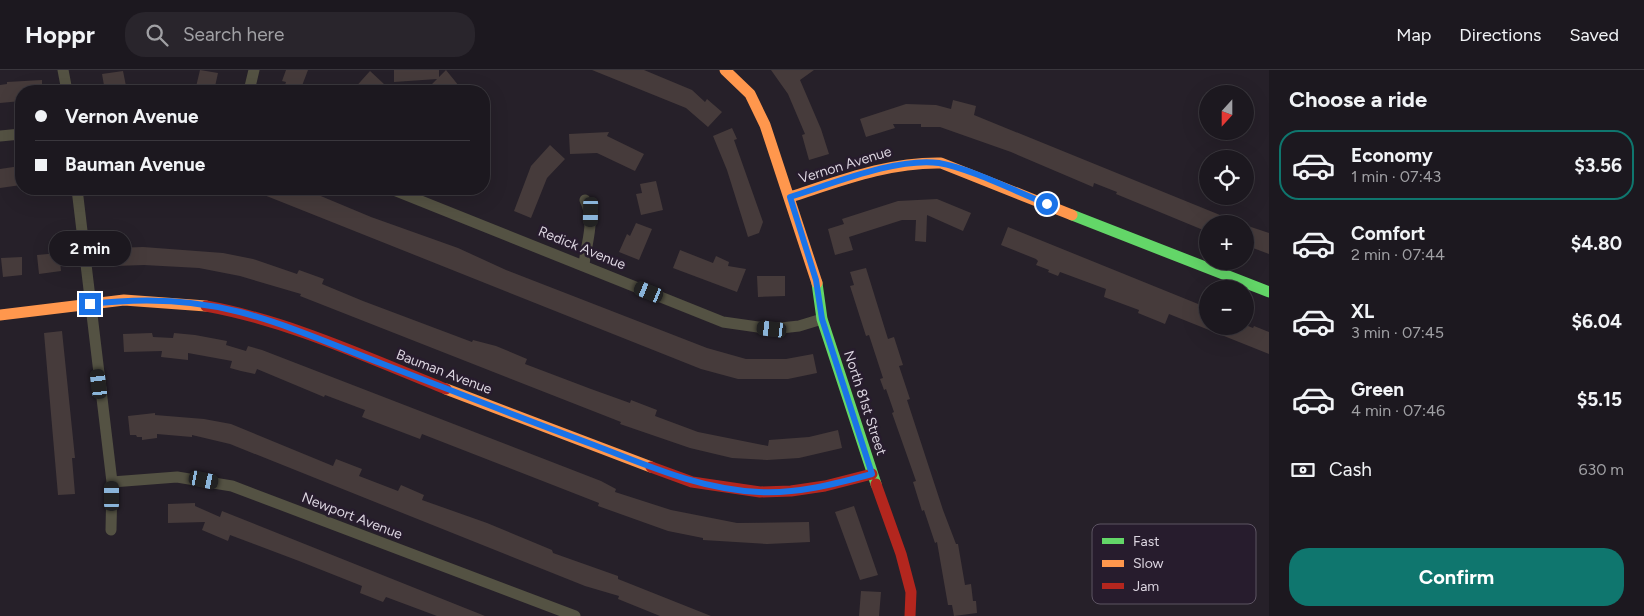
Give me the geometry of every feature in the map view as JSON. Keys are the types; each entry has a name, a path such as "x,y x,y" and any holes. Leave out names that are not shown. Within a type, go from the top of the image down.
{"street":[{"path":"63,70 66,85"},
{"path":"250,85 254,70"},
{"name":"Vernon Avenue","path":"725,70 750,94 765,125 790,197 901,163 941,163 1269,292"},
{"path":"0,136 15,135"},
{"path":"78,195 112,482 111,530"},
{"name":"Redick Avenue","path":"409,195 723,322 772,329 822,319"},
{"name":"North 81st Street","path":"790,197 816,280 822,319 872,474 901,554 911,592 910,616"},
{"path":"584,265 591,220 591,212 585,200"},
{"name":"Bauman Avenue","path":"0,315 124,300 173,302 240,312 311,336 522,419 692,482 760,492 791,491 825,486 872,474"},
{"name":"Newport Avenue","path":"112,482 178,477 232,486 575,616"}],"building":[{"path":"200,70 218,73 215,85 196,85"},
{"path":"286,70 308,70 302,85 285,85 286,82 282,81"},
{"path":"394,70 439,70 439,77 446,70 458,85 433,85 437,79 394,82"},
{"path":"592,70 644,70 692,90 705,102 707,99 722,112 708,127 686,108"},
{"path":"771,70 814,70 800,80 821,129 829,154 809,160 802,135 805,134 788,94"},
{"path":"123,71 126,85 104,85 102,74"},
{"path":"370,71 384,84 383,85 357,85"},
{"path":"42,80 42,85 15,85 15,102 0,103 0,85 7,84 7,82"},
{"path":"953,100 976,106 974,115 1220,215 1199,215 1199,228 1094,183 1093,187 1011,152 940,127 921,127 921,124 893,124 895,128 866,137 860,119 906,104 936,105 951,109"},
{"path":"732,128 737,139 734,140 763,222 759,233 748,237 727,170 713,136"},
{"path":"609,132 607,136 644,154 635,171 597,153 570,154 569,134"},
{"path":"550,145 565,159 547,178 531,218 514,211 531,166"},
{"path":"15,167 15,186 0,188 0,169"},
{"path":"656,181 663,210 641,215 636,194 642,193 640,184"},
{"path":"264,195 318,195 371,217 458,248 506,270 707,348 746,359 786,359 813,354 817,373 788,379 738,379 701,369"},
{"path":"937,199 971,213 963,231 927,215 926,242 915,241 916,220 902,220 849,237 853,250 835,255 828,229 844,224 842,219 898,201"},
{"path":"636,223 652,229 639,260 619,252 627,234 630,236"},
{"path":"1008,227 1199,304 1199,326 1169,314 1165,324 1138,313 1139,310 1104,297 1106,289 1060,272 1058,276 1048,272 1049,270 1036,265 1038,261 1036,259 1001,245"},
{"path":"1254,228 1269,233 1269,254 1254,248"},
{"path":"143,247 223,253 253,259 297,274 299,270 324,279 322,284 363,301 472,342 473,340 496,346 527,359 525,364 630,403 631,400 657,410 655,416 698,432 768,446 769,440 809,437 838,430 842,448 799,458 767,460 732,458 690,448 620,424 621,422 300,296 301,294 240,276 199,268 144,265 115,266 115,248"},
{"path":"680,250 713,263 716,256 729,262 728,266 746,269 737,292 673,268"},
{"path":"59,253 61,271 39,274 37,255"},
{"path":"22,257 22,275 3,277 1,258"},
{"path":"866,268 888,339 894,337 903,365 899,366 910,399 907,400 943,510 956,544 958,544 965,585 971,584 977,613 954,616 952,605 948,605 937,542 935,543 924,510 922,511 913,482 916,481 892,413 894,412 886,389 884,390 880,379 883,378 869,335 866,336 850,286 854,285 850,272"},
{"path":"757,276 785,276 785,296 758,297"},
{"path":"1254,326 1269,332 1269,354 1222,335 1254,335"},
{"path":"62,331 75,458 72,458 75,494 58,495 44,333"},
{"path":"152,333 153,337 173,338 174,333 195,335 227,341 226,345 246,351 248,346 262,350 601,481 616,489 615,492 671,510 737,523 809,522 810,542 767,544 703,540 703,538 668,531 598,506 599,503 422,434 420,439 362,417 365,410 325,395 324,397 257,369 255,374 241,371 230,368 232,361 188,353 188,360 161,357 162,351 124,352 123,334"},
{"path":"155,413 155,415 204,419 231,424 333,466 336,459 362,469 359,476 398,491 401,485 424,495 422,500 487,523 552,550 553,553 618,576 618,579 711,616 660,616 618,599 619,596 585,586 230,444 192,435 192,437 157,434 157,438 142,440 142,437 130,435 128,416"},
{"path":"195,503 195,506 220,517 222,511 485,616 437,616 386,597 383,602 360,593 362,586 230,535 228,541 202,530 205,522 168,523 168,504"},
{"path":"854,506 878,575 860,580 835,512"},
{"path":"861,591 881,592 879,616 859,616"}],"traffic: fast":[{"path":"1072,215 1269,292"},
{"path":"817,283 822,319 876,484"}],"traffic: slow":[{"path":"725,70 750,94 765,125 817,283"},
{"path":"790,197 883,169 941,163 1072,215"},
{"path":"0,315 124,300 206,306"},
{"path":"446,389 651,467"}],"traffic: jam":[{"path":"206,306 268,321 298,331 446,389"},
{"path":"651,467 692,482 760,492 791,491 825,486 872,474"},
{"path":"876,484 901,554 911,592 910,616"}],"route":[{"path":"90,304 124,300 173,302 240,312 311,336 522,419 692,482 729,489 760,492 796,491 872,474 822,319 816,280 790,197 901,163 922,162 941,163 1047,204"}]}
